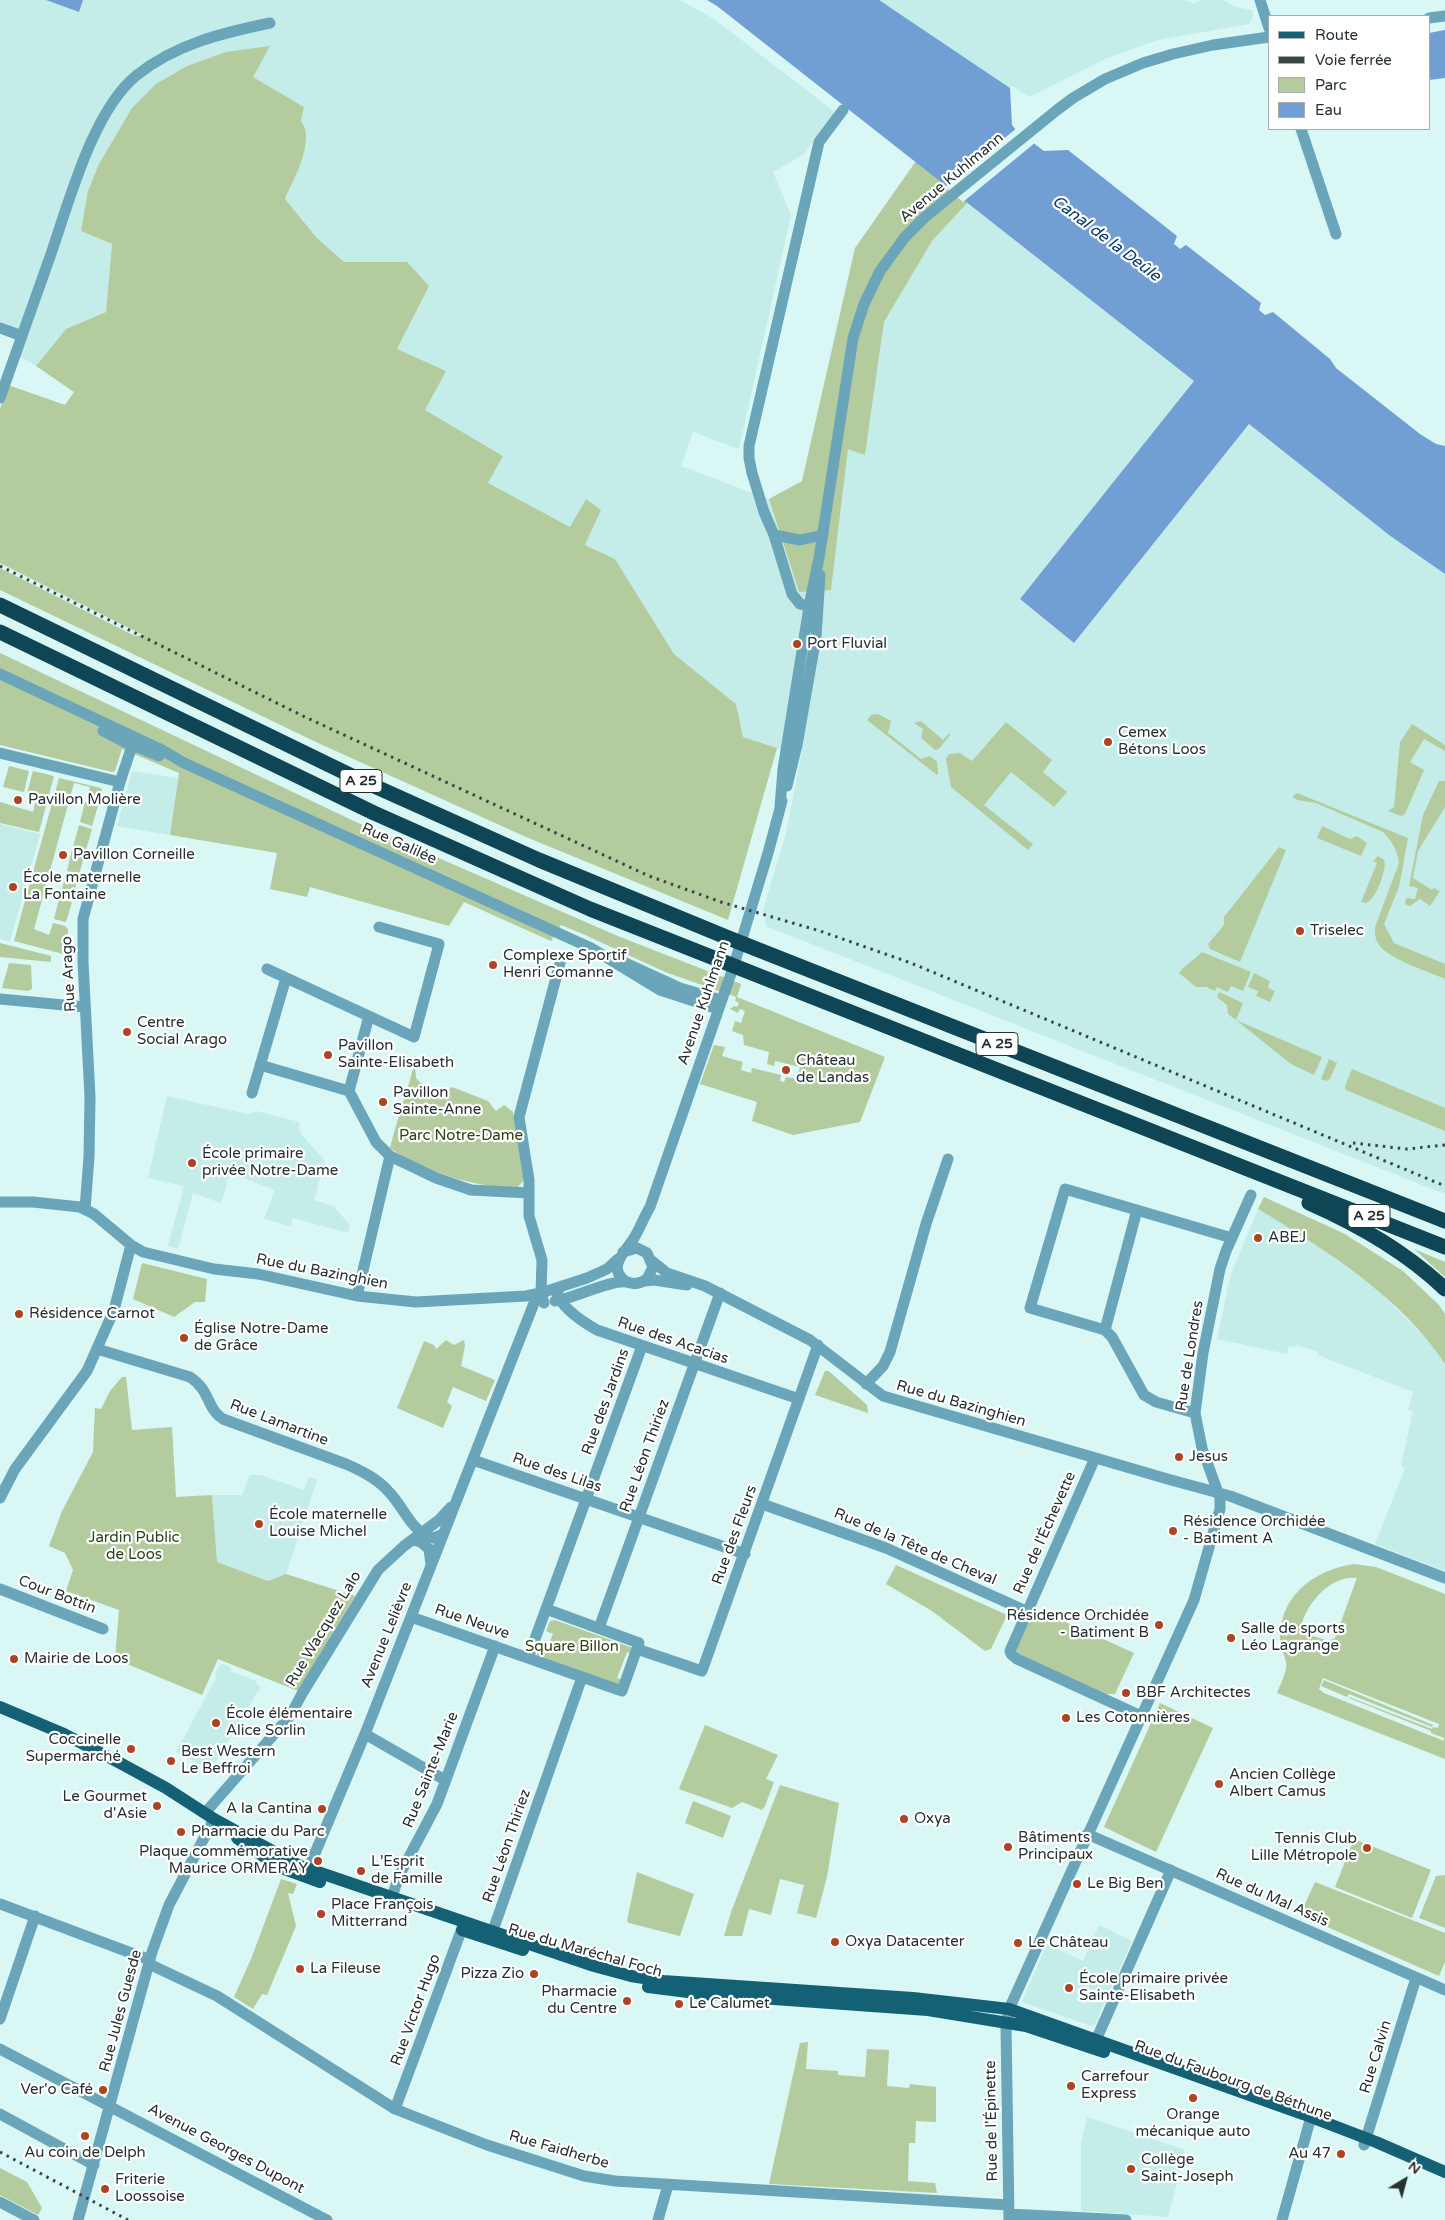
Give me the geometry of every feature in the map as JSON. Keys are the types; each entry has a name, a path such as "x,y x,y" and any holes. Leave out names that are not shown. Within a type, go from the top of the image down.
{"highway":[{"name":"A 25","path":"0,605 380,789 548,864 731,939 1445,1221"},
{"name":"A 25","path":"0,632 420,835 582,905 1109,1114 1291,1190 1445,1247"},
{"path":"1291,1190 1384,1240 1426,1270 1445,1289"}],"main road":[{"name":"Rue du Maréchal Foch","path":"0,1707 93,1748 166,1788 209,1816 284,1859 308,1870 612,1978 670,1991 1008,2015"},
{"name":"Rue du Maréchal Foch","path":"209,1816 254,1852 296,1875 391,1900"},
{"name":"Rue du Faubourg de Béthune","path":"1008,2015 1036,2029 1094,2044 1310,2121 1445,2172"},
{"name":"Rue du Faubourg de Béthune","path":"1365,2142 1445,2181"}],"street":[{"path":"1260,0 1268,25"},
{"path":"1430,18 1445,16"},
{"path":"0,398 77,178 94,135 122,90 137,75 180,48 221,34 270,23"},
{"name":"Avenue Kuhlmann","path":"650,1257 644,1247 644,1236 650,1207 729,979 768,853 780,807 783,769 814,608 819,558 847,369 856,327 867,297 880,271 895,249 916,225 1072,98 1105,79 1143,63 1202,47 1268,37"},
{"path":"814,608 800,604 792,594 774,535 764,512 749,458 752,428 781,312 819,142 843,110"},
{"path":"1301,130 1336,234"},
{"path":"0,328 22,336"},
{"path":"774,535 800,540 823,535"},
{"name":"Rue Galilée","path":"0,674 162,750 184,763 601,954 635,966 719,1005"},
{"name":"Rue Galilée","path":"0,682 82,719 132,746 184,763"},
{"name":"Rue Arago","path":"85,1208 89,1156 90,1098 83,919 120,782 132,746"},
{"path":"0,753 120,782"},
{"path":"266,969 414,1037 439,944 379,928"},
{"path":"543,1298 542,1260 529,1216 529,1180 519,1117 561,959"},
{"path":"252,1093 286,978"},
{"path":"0,1000 85,1007"},
{"path":"369,1016 350,1091 373,1138 390,1156 436,1178 471,1190 529,1193"},
{"path":"260,1065 350,1091"},
{"path":"357,1296 390,1156"},
{"path":"866,1384 882,1366 890,1352 926,1224 948,1159"},
{"path":"1195,1413 1156,1402 1144,1394 1112,1336 1105,1330 1030,1308 1064,1189 1232,1238"},
{"name":"Rue de Londres","path":"1008,2015 1087,1834 1197,1593 1220,1509 1218,1492 1202,1448 1195,1413 1203,1353 1220,1269 1252,1194"},
{"path":"0,1202 33,1202 85,1208"},
{"name":"Avenue Kuhlmann","path":"621,1256 635,1237 650,1207"},
{"name":"Rue du Bazinghien","path":"85,1208 131,1245 143,1252 214,1269 258,1274 357,1296 416,1302 526,1296 560,1301 588,1293 617,1281 627,1282"},
{"path":"1105,1330 1137,1210"},
{"path":"0,1498 15,1469 79,1385 114,1310 131,1245"},
{"path":"634,1248 650,1257 652,1272 644,1281 636,1284 627,1282 619,1274 621,1256 634,1248"},
{"name":"Rue du Bazinghien","path":"543,1298 560,1287 607,1269 621,1256"},
{"name":"Rue du Bazinghien","path":"650,1257 667,1273 720,1293 818,1345 883,1396 1218,1492 1445,1578"},
{"name":"Rue du Bazinghien","path":"644,1281 654,1280 687,1285 720,1293"},
{"path":"560,1287 558,1293 560,1301"},
{"name":"Rue Léon Thiriez","path":"599,1628 720,1293"},
{"name":"Avenue Lelièvre","path":"308,1870 365,1734 536,1298 543,1298"},
{"name":"Rue des Acacias","path":"560,1301 591,1327 799,1399"},
{"name":"Rue des Fleurs","path":"637,1649 702,1671 818,1345"},
{"name":"Rue des Jardins","path":"546,1609 642,1346"},
{"name":"Rue Lamartine","path":"97,1349 190,1377 202,1387 213,1410 223,1419 346,1464 365,1474 390,1492 416,1537"},
{"name":"Rue de l'Échevette","path":"1095,1458 1011,1647 1013,1657 1141,1716"},
{"name":"Rue des Lilas","path":"473,1460 744,1554"},
{"name":"Rue Wacquez Lalo","path":"209,1816 290,1716 373,1576 383,1564 449,1511 460,1493"},
{"name":"Rue de la Tête de Cheval","path":"762,1504 880,1546 1026,1611"},
{"path":"416,1537 434,1538 443,1534"},
{"path":"416,1537 432,1554 431,1566"},
{"name":"Cour Bottin","path":"0,1589 104,1630"},
{"path":"528,1658 546,1609 640,1643 637,1649"},
{"name":"Rue Neuve","path":"410,1617 622,1691 637,1649"},
{"name":"Rue Sainte-Marie","path":"391,1900 400,1874 430,1819 495,1646"},
{"name":"Rue Léon Thiriez","path":"491,1936 582,1677"},
{"path":"365,1734 445,1780"},
{"name":"Rue Jules Guesde","path":"78,2220 149,1962 170,1905 209,1816"},
{"name":"Rue du Mal Assis","path":"1087,1834 1445,1990"},
{"path":"296,1875 308,1870"},
{"path":"1094,2044 1171,1870"},
{"name":"Rue Faidherbe","path":"0,1904 35,1916 149,1962 217,1996 395,2109 466,2138 584,2176 608,2181 1009,2213 1126,2220"},
{"path":"0,2019 35,1916"},
{"name":"Rue Victor Hugo","path":"395,2109 463,1926"},
{"name":"Rue Calvin","path":"1365,2142 1416,1978"},
{"name":"Rue de l'Épinette","path":"1008,2015 1009,2213"},
{"name":"Avenue Georges Dupont","path":"0,2049 111,2105 327,2220"},
{"path":"0,2114 94,2165"},
{"path":"1282,2220 1310,2121"},
{"path":"658,2220 668,2185"},
{"path":"0,2202 34,2220"}],"shaded area":[{"path":"0,0 680,0 714,19 835,112 804,154 773,172 791,215 739,449 693,432 681,466 769,499 799,592 831,590 848,448 865,455 884,322 932,241 968,202 1194,381 1020,599 1074,643 1249,424 1389,535 1445,574 1445,1194 766,926 763,910 786,833 802,751 777,748 743,737 736,704 674,654 615,559 585,545 601,510 570,528 488,483 503,456 425,410 397,349 407,262 344,262 317,238 285,199 307,145 301,121 304,107 252,77 270,46 114,139 99,164 81,231 112,244 106,312 66,329 36,366 13,352 21,330 0,322"},
{"path":"879,0 1184,0 1194,4 1201,0 1223,0 1236,7 1252,10 1253,16 1249,24 1158,40 1107,58 1029,97 1012,86 1010,88"},
{"path":"132,771 178,778 170,835 117,826"},
{"name":"École maternelle La Fontaine","path":"0,824 40,834 10,942 0,939"},
{"path":"167,1096 247,1114 256,1111 299,1122 301,1134 325,1161 314,1200 333,1206 350,1225 348,1233 293,1218 290,1226 264,1219 275,1190 230,1173 221,1203 193,1193 178,1249 168,1246 184,1186 148,1178"},
{"path":"1258,1209 1313,1242 1374,1287 1433,1345 1445,1364 1445,1571 1375,1544 1405,1468 1401,1466 1413,1411 1408,1410 1413,1392 1297,1345 1296,1347 1289,1346 1287,1354 1217,1339 1231,1274"},
{"name":"École maternelle Louise Michel","path":"250,1475 261,1475 304,1490 309,1477 317,1480 286,1574 268,1581 217,1562 212,1495 242,1495"},
{"name":"École élémentaire Alice Sorlin","path":"223,1664 230,1667 232,1672 257,1681 256,1684 261,1686 211,1770 176,1752 216,1678 215,1673 219,1666"},
{"name":"École primaire privée Sainte-Elisabeth","path":"1099,1925 1132,1941 1095,2024 1091,2026 1022,2002 1047,1944 1083,1961"},
{"name":"Collège Saint-Joseph","path":"1087,2117 1185,2150 1168,2217 1081,2211 1081,2143"}],"green space":[{"path":"270,46 253,77 304,107 301,121 305,129 305,149 285,199 317,238 344,262 407,262 429,286 397,349 446,371 425,410 503,456 488,483 570,527 586,499 601,510 585,545 615,559 674,654 736,704 743,737 777,748 728,920 526,837 318,743 0,590 0,568 135,636 143,635 0,563 0,409 8,385 65,405 74,392 36,366 66,329 106,312 112,244 81,231 88,191 99,164 132,108 156,84 187,66 226,52"},
{"path":"916,161 968,202 932,241 884,322 865,455 848,449 831,590 799,592 769,499 802,481 855,248"},
{"path":"0,653 356,822 620,937 741,984 737,997 885,1057 860,1122 793,1135 752,1121 757,1102 700,1084 714,1045 725,1047 722,1056 743,1062 741,1070 751,1073 752,1068 781,1075 780,1081 784,1082 786,1077 797,1079 800,1067 775,1061 774,1066 767,1064 769,1052 744,1045 743,1035 732,1031 735,1021 741,1023 745,1011 740,1009 738,1013 730,1009 734,1006 737,1007 739,1003 735,1001 736,997 665,972 561,925 551,941 464,902 449,926 310,887 307,897 270,889 277,853 170,835 179,773 122,749 115,771 112,772 0,745"},
{"path":"878,714 891,721 888,733 921,759 930,756 937,762 937,775 867,720 871,715"},
{"path":"921,721 943,740 949,733 950,735 939,749 935,750 921,738 923,729 914,723"},
{"path":"1006,722 1052,760 1043,772 1067,792 1054,807 1011,772 984,805 1033,844 1028,850 951,787 946,759 949,754 960,753 972,761"},
{"path":"1412,724 1445,745 1445,751 1424,739 1410,762 1424,770 1405,814 1401,816 1388,811 1394,807 1400,742"},
{"path":"9,766 29,771 24,792 3,787"},
{"path":"33,771 54,776 39,832 0,823 0,802 33,812 37,796 27,793"},
{"path":"59,778 101,788 102,790 99,801 87,797 90,787 74,783 34,929 49,935 53,923 65,926 68,929 67,955 14,941"},
{"path":"1439,781 1445,781 1445,807 1418,851 1413,878 1432,890 1434,888 1440,891 1430,906 1420,899 1410,906 1405,904 1406,898 1415,899 1418,888 1409,886 1423,815"},
{"path":"1297,793 1408,838 1399,887 1384,924 1394,943 1445,964 1445,979 1391,955 1377,941 1375,927 1399,863 1396,850 1389,839 1383,832 1316,803 1297,800 1292,797"},
{"path":"85,802 98,806 92,826 80,822"},
{"path":"79,825 92,829 86,850 73,847"},
{"path":"1322,826 1350,839 1357,836 1367,843 1361,856 1317,838"},
{"path":"1279,847 1286,850 1240,962 1210,949 1208,944 1224,925 1224,917"},
{"path":"72,850 85,854 79,874 67,871"},
{"path":"1378,856 1384,860 1385,864 1380,884 1370,901 1366,903 1361,902 1377,863 1373,861"},
{"path":"66,874 78,878 72,899 60,896"},
{"path":"59,899 72,902 66,922 54,919"},
{"path":"0,943 51,956 51,962 0,957"},
{"path":"1202,952 1251,972 1243,991 1231,986 1228,992 1217,987 1215,991 1206,987 1196,987 1179,973"},
{"path":"9,963 31,965 32,989 28,991 2,988"},
{"path":"1254,973 1270,981 1268,988 1275,991 1270,1002 1256,996 1258,991 1248,987"},
{"path":"1219,992 1243,1003 1236,1020 1228,1014 1227,1005 1217,997"},
{"path":"1236,1020 1322,1057 1314,1075 1291,1064"},
{"path":"1329,1059 1337,1063 1330,1079 1326,1081 1321,1079"},
{"name":"Parc Notre-Dame","path":"415,1061 416,1078 436,1099 452,1087 488,1101 496,1111 504,1105 513,1112 524,1180 516,1189 484,1185 450,1177 418,1165 390,1148"},
{"path":"1352,1069 1445,1108 1445,1131 1346,1090 1345,1086"},
{"path":"1264,1197 1343,1233 1403,1271 1439,1305 1445,1314 1445,1364 1427,1340 1385,1296 1335,1258 1258,1209"},
{"path":"1414,1249 1445,1262 1445,1277"},
{"path":"142,1263 207,1279 205,1302 195,1302 174,1317 133,1299"},
{"path":"446,1340 454,1345 464,1340 465,1346 461,1366 495,1380 486,1401 453,1387 447,1402 452,1406 443,1428 397,1408 424,1341 434,1345 436,1349"},
{"path":"825,1371 832,1374 867,1405 868,1413 815,1395"},
{"name":"Jardin Public de Loos","path":"122,1377 126,1377 132,1430 172,1427 176,1497 212,1495 217,1562 268,1581 286,1574 355,1596 298,1691 218,1659 202,1695 115,1659 119,1610 66,1591 73,1570 65,1553 49,1546 62,1511 93,1452 95,1408 101,1409 110,1391"},
{"path":"1354,1564 1376,1567 1445,1594 1445,1759 1277,1693 1285,1674 1286,1665 1280,1642 1281,1626 1285,1612 1291,1600 1300,1589 1324,1573","holes":["1347,1578 1357,1578 1335,1638 1329,1641 1300,1632 1306,1613 1319,1594 1337,1582","1323,1678 1439,1724 1438,1728 1433,1727 1432,1729 1349,1697 1431,1731 1431,1733 1444,1738 1444,1741 1324,1693 1319,1689"]},
{"path":"896,1565 1007,1615 991,1649 985,1651 932,1611 886,1584"},
{"path":"1032,1607 1134,1653 1115,1694 1105,1694 1020,1655 1016,1650"},
{"name":"Square Billon","path":"555,1620 633,1648 633,1655 627,1652 617,1678 624,1680 623,1682 618,1684 540,1658 537,1655 539,1649 546,1651 553,1634 546,1631 550,1621"},
{"path":"1324,1680 1433,1725 1432,1727 1349,1694 1347,1697 1321,1686"},
{"path":"1160,1703 1213,1728 1156,1852 1104,1827"},
{"path":"705,1725 778,1755 766,1779 774,1782 762,1810 742,1802 732,1808 679,1789"},
{"path":"780,1785 839,1803 827,1877 816,1918 797,1913 804,1885 780,1879 771,1915 749,1909 742,1936 724,1936 731,1912"},
{"path":"693,1801 731,1816 723,1838 685,1823"},
{"path":"1354,1839 1431,1870 1412,1918 1335,1887"},
{"path":"637,1872 694,1894 680,1936 627,1921"},
{"path":"1445,1875 1445,1928 1419,1918 1436,1876"},
{"path":"281,1879 297,1884 293,1894 288,1893 296,1926 267,1995 262,1994 253,2009 234,1997 251,1959"},
{"path":"1315,1882 1445,1933 1445,1962 1439,1976 1300,1915"},
{"path":"808,2042 806,2069 838,2071 838,2075 865,2077 867,2049 889,2050 887,2086 909,2088 910,2084 936,2087 936,2122 916,2121 915,2143 909,2143 908,2181 935,2183 937,2193 769,2184 800,2043"},
{"path":"0,2168 27,2182 42,2208 38,2215 0,2195"}],"water":[{"path":"46,0 83,0 79,12"},
{"name":"Canal de la Deûle","path":"707,0 879,0 1010,88 1012,125 1016,130 1044,151 1068,150 1177,236 1174,244 1180,249 1186,245 1261,303 1259,310 1265,315 1273,312 1330,359 1336,368 1420,434 1436,444 1445,446 1445,574 1389,535 1249,424 1074,643 1020,599 1194,381"},
{"path":"1445,30 1445,78 1430,80 1430,33"}],"pier":[{"path":"1018,127 1036,142 963,202 945,187"}],"railway":[{"path":"0,566 303,716 649,876 721,902 820,931 911,963 1445,1186"},
{"path":"1353,1143 1407,1149 1445,1145"},
{"path":"0,2152 128,2220"}],"place":[{"name":"Port Fluvial","path":"797,644"},
{"name":"Cemex Bétons Loos","path":"1108,742"},
{"name":"Pavillon Molière","path":"18,800"},
{"name":"Pavillon Corneille","path":"63,855"},
{"name":"École maternelle La Fontaine","path":"13,887"},
{"name":"Triselec","path":"1300,931"},
{"name":"Complexe Sportif Henri Comanne","path":"493,965"},
{"name":"Centre Social Arago","path":"127,1032"},
{"name":"Pavillon Sainte-Elisabeth","path":"328,1055"},
{"name":"Château de Landas","path":"786,1070"},
{"name":"Pavillon Sainte-Anne","path":"383,1102"},
{"name":"École primaire privée Notre-Dame","path":"192,1163"},
{"name":"ABEJ","path":"1258,1238"},
{"name":"Résidence Carnot","path":"19,1314"},
{"name":"Église Notre-Dame de Grâce","path":"184,1338"},
{"name":"Jesus","path":"1179,1457"},
{"name":"École maternelle Louise Michel","path":"259,1524"},
{"name":"Résidence Orchidée - Batiment A","path":"1173,1531"},
{"name":"Résidence Orchidée - Batiment B","path":"1159,1625"},
{"name":"Salle de sports Léo Lagrange","path":"1231,1638"},
{"name":"Mairie de Loos","path":"14,1659"},
{"name":"BBF Architectes","path":"1126,1693"},
{"name":"Les Cotonnières","path":"1066,1718"},
{"name":"École élémentaire Alice Sorlin","path":"216,1723"},
{"name":"Coccinelle Supermarché","path":"131,1749"},
{"name":"Best Western Le Beffroi","path":"171,1761"},
{"name":"Ancien Collège Albert Camus","path":"1219,1784"},
{"name":"Le Gourmet d'Asie","path":"157,1806"},
{"name":"A la Cantina","path":"322,1809"},
{"name":"Oxya","path":"904,1819"},
{"name":"Pharmacie du Parc","path":"181,1832"},
{"name":"Bâtiments Principaux","path":"1008,1847"},
{"name":"Tennis Club Lille Métropole","path":"1367,1848"},
{"name":"Plaque commémorative Maurice ORMERAY","path":"318,1861"},
{"name":"L’Esprit de Famille","path":"361,1871"},
{"name":"Le Big Ben","path":"1077,1884"},
{"name":"Place François Mitterrand","path":"321,1914"},
{"name":"Oxya Datacenter","path":"835,1942"},
{"name":"Le Château","path":"1018,1943"},
{"name":"La Fileuse","path":"300,1969"},
{"name":"Pizza Zio","path":"534,1974"},
{"name":"École primaire privée Sainte-Elisabeth","path":"1069,1988"},
{"name":"Pharmacie du Centre","path":"627,2001"},
{"name":"Le Calumet","path":"679,2004"},
{"name":"Carrefour Express","path":"1071,2086"},
{"name":"Ver'o Café","path":"103,2090"},
{"name":"Orange mécanique auto","path":"1193,2098"},
{"name":"Au coin de Delph","path":"85,2136"},
{"name":"Au 47","path":"1341,2154"},
{"name":"Collège Saint-Joseph","path":"1131,2169"},
{"name":"Friterie Loossoise","path":"105,2189"}]}
